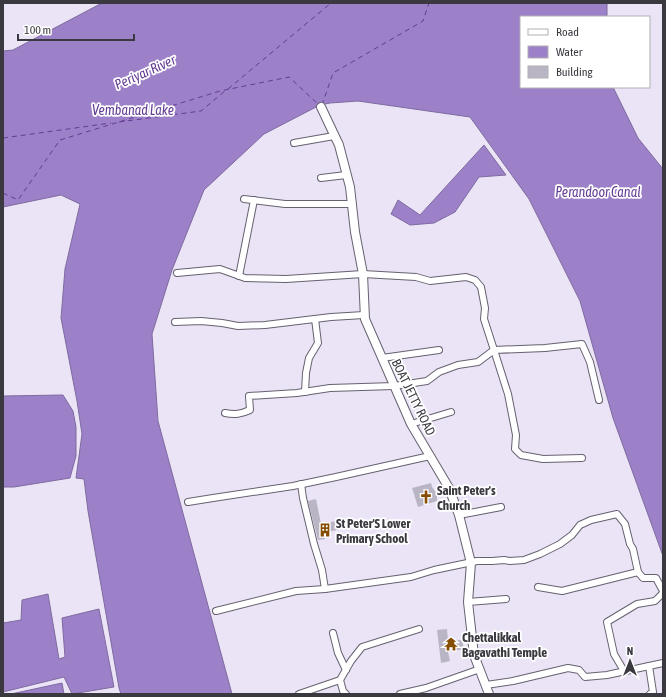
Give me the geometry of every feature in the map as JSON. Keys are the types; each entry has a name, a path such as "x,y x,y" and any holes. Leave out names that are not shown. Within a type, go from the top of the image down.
{"street":[{"name":"BOAT JETTY ROAD","path":"321,107 339,145 350,187 355,232 363,274 365,319 411,424 449,488 459,515 471,563 468,602 474,655 490,694"},
{"path":"294,142 334,136"},
{"path":"321,178 346,175"},
{"path":"244,199 285,204 352,204"},
{"path":"239,276 254,200"},
{"path":"178,273 220,269 245,278 286,279 363,274 416,277 430,281 466,277 475,280 481,288 485,308 484,319 508,394 511,416 516,435 515,449 521,455 543,459 582,458"},
{"path":"175,322 201,321 238,326 265,325 364,315"},
{"path":"305,392 306,373 309,358 318,343 315,319"},
{"path":"225,414 244,414 250,410 249,396 305,392 330,388 394,386 427,381 439,372 458,365 478,362 494,350 545,348 582,344 590,362 599,400"},
{"path":"382,358 439,350"},
{"path":"411,424 451,412"},
{"path":"188,502 302,484 430,456"},
{"path":"302,484 305,504 314,544 322,570 325,590"},
{"path":"459,515 501,507"},
{"path":"216,611 296,591 325,590 411,577 434,570 477,561 492,562 504,560 524,560 560,544 572,535 580,525 591,520 617,514 625,524 638,572 643,578 656,578 663,592 655,601 637,604 607,622 614,654 624,671"},
{"path":"538,587 562,591 638,572"},
{"path":"468,602 506,599"},
{"path":"299,694 340,680 362,646 419,629"},
{"path":"333,633 338,653 346,670"},
{"path":"486,685 520,680 568,668 579,670 585,677 607,675 663,663"},
{"path":"649,666 653,692 650,694"},
{"path":"400,694 426,688 480,669"},
{"path":"340,680 346,694"}],"water":[{"name":"Vembanad Lake","path":"102,3 607,3 607,16 520,16 520,88 613,88 638,138 663,169 663,556 613,418 580,301 529,199 470,117 358,101 320,105 264,134 204,190 172,270 152,334 158,421 232,694 121,694 88,511 84,479 76,478 82,434 61,318 65,269 80,204 61,195 3,207 3,51 13,50"},
{"path":"484,145 506,175 479,177 455,212 434,223 410,225 391,214 398,200 420,215"},
{"path":"63,395 73,411 76,427 76,456 70,478 14,487 3,487 3,396"},
{"path":"48,594 59,659 65,657 62,618 99,609 114,687 72,694 64,677 3,692 3,623 21,620 22,600"},
{"path":"62,683 64,694 11,694"}],"building":[{"name":"Saint Peter's Church","path":"431,483 437,494 437,501 418,507 412,488"},
{"name":"St Peter'S Lower Primary School","path":"316,499 321,524 349,518 350,527 323,533 325,539 318,540 308,501"},
{"name":"Chettalikkal Bagavathi Temple","path":"447,629 448,641 462,640 464,649 448,652 450,661 441,663 437,630"}],"ferry route":[{"path":"228,89 331,3"},
{"path":"322,105 333,73 423,21 429,3"},
{"path":"3,193 18,200 60,140 220,91 289,77 319,105"},
{"path":"119,122 201,111 225,91"},
{"path":"3,138 111,123"}],"place":[{"name":"Saint Peter's Church","path":"426,497"},
{"name":"St Peter'S Lower Primary School","path":"325,530"},
{"name":"Chettalikkal Bagavathi Temple","path":"451,644"}],"water label":[{"name":"Periyar River","path":"145,72"},
{"name":"Perandoor Canal","path":"598,192"}]}
